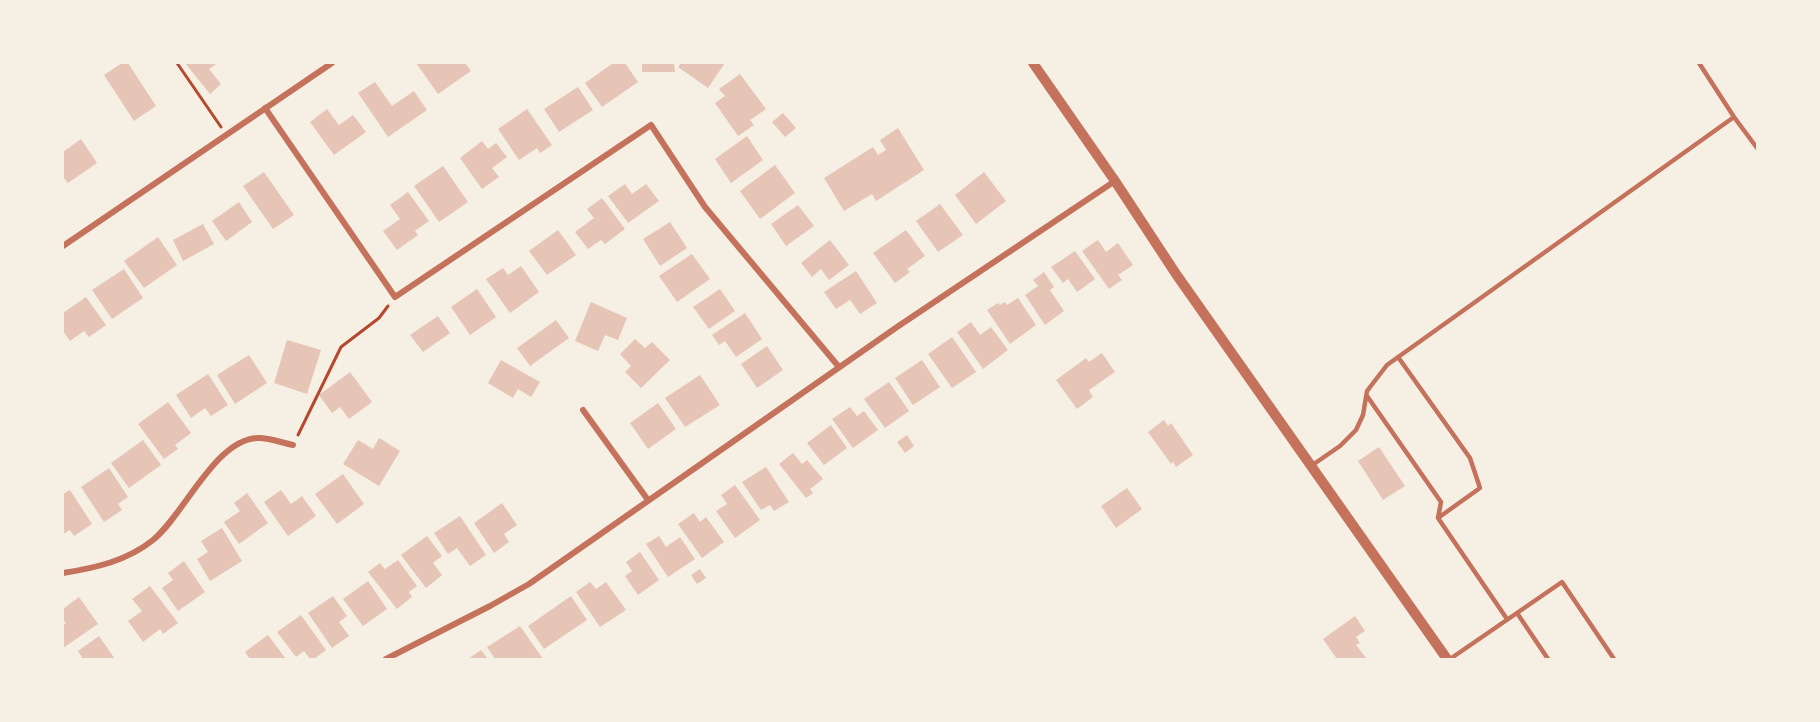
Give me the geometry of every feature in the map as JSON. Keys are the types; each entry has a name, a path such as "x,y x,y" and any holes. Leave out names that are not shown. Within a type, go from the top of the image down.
{"street":[{"path":"63,246 332,63"},
{"path":"1033,63 1180,280 1449,659"},
{"path":"265,108 395,297 651,125 705,207 839,367"},
{"path":"386,659 480,612 529,584 839,367 1115,181"},
{"path":"583,410 648,500"},
{"path":"63,573 110,563 152,541 178,514 204,475 224,454 243,442 259,438 293,445"}],"lane":[{"path":"1698,63 1757,148"},
{"path":"1311,466 1340,447 1356,430 1363,415 1367,391 1387,365 1734,117"},
{"path":"1398,357 1470,458 1480,488 1438,518"},
{"path":"1367,396 1441,502 1438,518 1507,620"},
{"path":"1449,659 1562,582 1614,659"},
{"path":"1517,613 1548,659"}],"path":[{"path":"177,63 226,134"},
{"path":"293,445 341,347 379,318 395,297"}],"building":[{"path":"122,63 128,63 156,106 134,121 104,75"},
{"path":"185,63 218,63 209,69 221,84 210,94"},
{"path":"416,63 465,63 471,71 438,94"},
{"path":"613,63 625,63 638,82 602,107 585,83"},
{"path":"642,63 674,63 675,72 642,72"},
{"path":"681,63 725,63 708,88 678,67"},
{"path":"740,74 766,109 750,120 754,125 738,136 715,103 725,96 719,89"},
{"path":"375,82 392,106 414,91 427,110 388,137 358,93"},
{"path":"578,87 593,110 559,132 544,109"},
{"path":"327,109 339,125 353,115 366,132 334,155 310,122"},
{"path":"527,109 552,145 540,153 537,148 519,160 498,129"},
{"path":"783,113 796,128 785,137 772,122"},
{"path":"898,128 924,170 876,201 872,194 844,211 824,178 873,147 878,155 886,150 880,140"},
{"path":"747,136 763,160 731,183 715,159"},
{"path":"81,139 97,163 68,183 63,177 63,152"},
{"path":"482,141 488,149 496,143 507,157 492,168 499,177 482,189 460,158"},
{"path":"775,165 795,193 760,219 740,191"},
{"path":"443,166 468,202 439,222 414,186"},
{"path":"264,172 294,215 273,229 243,186"},
{"path":"984,172 1006,201 976,224 955,195"},
{"path":"625,184 632,194 646,184 659,201 628,223 608,196"},
{"path":"408,192 429,221 415,231 418,235 397,250 383,231 400,219 390,205"},
{"path":"602,198 625,229 605,244 601,240 588,249 575,232 594,218 587,209"},
{"path":"239,202 252,222 226,241 212,221"},
{"path":"940,204 963,235 938,252 916,221"},
{"path":"798,205 814,226 786,246 771,224"},
{"path":"670,222 687,248 660,266 643,239"},
{"path":"203,224 214,244 183,261 173,240"},
{"path":"558,230 576,255 547,275 529,251"},
{"path":"906,230 925,256 907,269 910,272 895,283 873,253"},
{"path":"158,237 177,265 144,288 124,261"},
{"path":"830,240 849,265 829,280 821,269 812,277 801,263"},
{"path":"1098,240 1106,252 1118,243 1133,265 1118,275 1122,280 1109,289 1082,251"},
{"path":"1075,251 1095,279 1077,292 1068,279 1063,283 1051,267"},
{"path":"692,254 710,279 677,302 659,276"},
{"path":"521,266 539,292 510,313 486,279 503,268 508,275"},
{"path":"124,269 143,298 112,319 92,290"},
{"path":"856,271 877,303 860,314 850,300 836,309 824,292"},
{"path":"1044,272 1054,287 1050,290 1064,311 1045,325 1025,295 1038,286 1033,280"},
{"path":"477,289 496,317 470,335 451,307"},
{"path":"720,289 735,311 709,329 693,307"},
{"path":"86,297 106,325 89,337 84,331 70,341 63,331 63,313"},
{"path":"1018,298 1036,325 1010,344 987,310 998,303 1000,305 1005,302 1007,305"},
{"path":"591,302 627,318 618,340 605,335 598,351 575,341"},
{"path":"745,313 762,339 736,357 725,341 719,345 712,335"},
{"path":"438,316 450,333 423,352 410,335"},
{"path":"556,320 569,338 530,366 517,348"},
{"path":"971,322 980,335 991,327 1008,350 983,369 957,332"},
{"path":"952,337 976,372 952,388 928,354"},
{"path":"635,339 645,348 652,342 670,360 641,388 625,372 631,366 620,354"},
{"path":"287,340 321,350 307,394 274,383"},
{"path":"767,346 783,370 757,388 741,364"},
{"path":"1102,353 1115,372 1089,390 1093,397 1077,409 1056,380 1086,358 1089,362"},
{"path":"249,355 267,383 235,404 217,375"},
{"path":"501,360 540,382 531,397 518,389 513,398 488,383"},
{"path":"922,360 940,387 913,405 895,378"},
{"path":"350,372 372,402 349,419 340,407 332,413 319,395"},
{"path":"208,374 228,405 211,416 205,408 191,418 176,395"},
{"path":"700,375 720,405 685,427 665,398"},
{"path":"889,382 909,411 885,428 864,399"},
{"path":"168,402 191,433 175,445 178,449 164,459 138,424"},
{"path":"658,403 676,429 648,449 630,423"},
{"path":"850,407 857,416 864,411 878,430 853,448 832,419"},
{"path":"1164,420 1168,426 1171,423 1193,455 1176,467 1173,462 1171,464 1148,432"},
{"path":"831,425 847,448 824,465 807,443"},
{"path":"907,435 914,446 905,453 897,442"},
{"path":"379,438 400,451 379,486 343,464 358,440 373,449"},
{"path":"143,440 161,465 129,488 111,463"},
{"path":"1379,447 1405,486 1383,500 1358,461"},
{"path":"793,453 802,464 807,460 823,479 810,489 813,493 806,498 779,464"},
{"path":"766,467 789,502 774,511 770,505 761,510 742,482"},
{"path":"109,468 128,497 118,504 122,510 104,522 81,487"},
{"path":"343,474 364,504 337,524 315,494"},
{"path":"735,485 760,520 735,538 716,511 727,504 721,495"},
{"path":"1127,488 1142,509 1116,528 1101,506"},
{"path":"70,490 92,524 74,536 70,530 63,534 63,494"},
{"path":"281,490 291,504 302,496 316,516 288,536 264,502"},
{"path":"247,493 268,523 239,544 224,522 240,511 234,503"},
{"path":"502,503 517,525 504,534 509,542 494,553 474,523"},
{"path":"694,513 700,522 706,517 724,542 702,558 678,524"},
{"path":"460,516 486,555 470,566 457,548 448,554 434,533"},
{"path":"222,528 242,561 210,581 197,559 208,552 201,541"},
{"path":"427,536 442,556 433,563 442,575 426,588 401,555"},
{"path":"659,536 666,547 680,537 695,559 668,577 646,544"},
{"path":"640,552 659,580 638,595 625,576 632,571 626,562"},
{"path":"398,560 417,586 409,592 412,597 397,609 368,572 380,563 385,569"},
{"path":"184,561 205,592 178,611 162,588 173,580 168,573"},
{"path":"700,569 706,578 697,584 691,575"},
{"path":"368,581 387,609 363,626 343,599"},
{"path":"590,582 596,589 606,582 626,610 600,627 576,592"},
{"path":"150,586 178,623 163,634 160,629 143,642 128,621 142,611 132,599"},
{"path":"333,596 347,616 339,622 349,636 332,648 308,613"},
{"path":"571,596 587,620 544,649 528,626"},
{"path":"79,597 98,624 63,648 63,625 66,623 63,620 63,609"},
{"path":"301,615 326,650 314,659 310,659 304,651 296,657 277,632"},
{"path":"1355,616 1365,631 1356,637 1360,643 1356,645 1367,659 1337,659 1323,639"},
{"path":"520,626 543,659 495,659 487,647"},
{"path":"268,635 286,659 250,659 245,652"},
{"path":"99,636 115,659 83,659 78,651"},
{"path":"481,650 488,659 468,659"}]}
